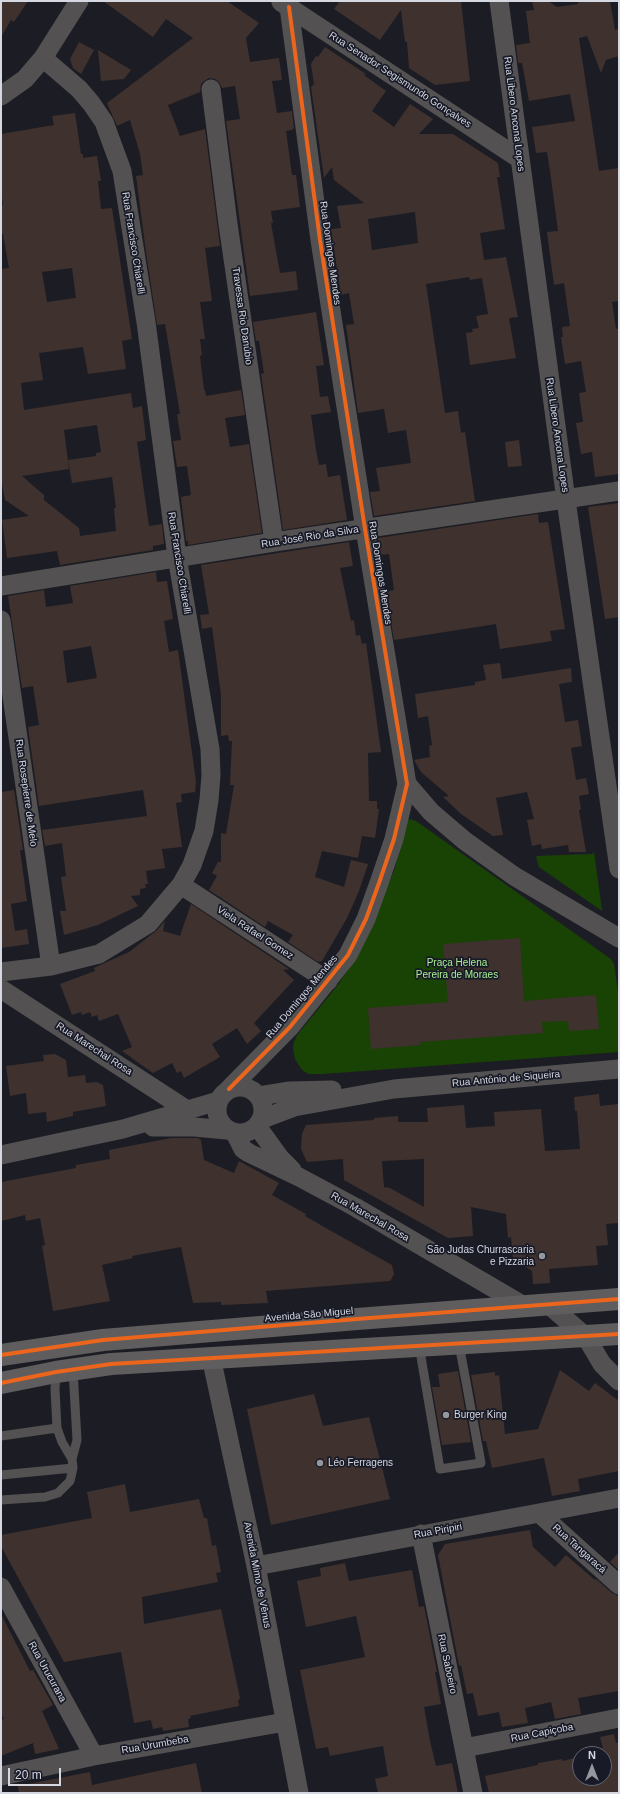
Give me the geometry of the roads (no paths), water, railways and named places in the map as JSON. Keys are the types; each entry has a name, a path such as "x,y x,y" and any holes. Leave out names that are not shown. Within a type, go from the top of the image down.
{"main road":[{"name":"Avenida São Miguel","path":"1,1355 103,1340 619,1299"},
{"path":"1,1383 111,1364 619,1334"}],"street":[{"path":"1,96 25,78 43,58 79,1"},
{"name":"Rua Libero Ancona Lopes","path":"499,1 566,500 619,869"},
{"name":"Rua Senador Segismundo Gonçalves","path":"284,4 520,159"},
{"name":"Rua Domingos Mendes","path":"224,1095 290,1026 328,981 348,954 366,919 394,839 407,784 365,529 284,4"},
{"name":"Rua Francisco Chiarelli","path":"1,972 51,966 99,954 148,924 181,885 192,865 204,831 210,800 210,749 177,557 146,322 122,171 104,122 91,103 78,89 43,58"},
{"name":"Travessa Rio Danúbio","path":"211,89 229,232 274,542"},
{"name":"Rua José Rio da Silva","path":"1,586 274,542 619,491"},
{"name":"Rua Rosepierre de Melo","path":"1,620 51,966"},
{"path":"407,784 431,812 471,845 514,876 619,938"},
{"name":"Viela Rafael Gomez","path":"181,885 328,981"},
{"name":"Rua Marechal Rosa","path":"1,989 187,1110"},
{"name":"Rua Domingos Mendes","path":"256,1093 290,1026"},
{"name":"Rua Antônio de Siqueira","path":"256,1093 394,1089 619,1069"},
{"path":"1,1154 123,1129 187,1110 224,1095 237,1087 245,1087 256,1093 263,1103 260,1123 251,1131 243,1133 194,1127 123,1129"},
{"name":"Rua Antônio de Siqueira","path":"260,1123 294,1107 394,1089"},
{"path":"224,1095 217,1109 218,1117 222,1124 231,1131"},
{"name":"Rua Marechal Rosa","path":"260,1123 280,1158 298,1177"},
{"name":"Rua Marechal Rosa","path":"231,1131 243,1149 249,1154 298,1177 355,1207 524,1306"},
{"path":"548,1304 586,1336 602,1364 619,1382"},
{"name":"Avenida Mimo de Vênus","path":"211,1358 256,1566 298,1793"},
{"name":"Rua Piripiri","path":"256,1566 619,1498"},
{"name":"Rua Tangaracá","path":"539,1513 619,1585"},
{"name":"Rua Saboeiro","path":"421,1534 473,1793"},
{"name":"Rua Urucurana","path":"1,1587 94,1756"},
{"name":"Rua Capiçoba","path":"464,1748 619,1718"},
{"name":"Rua Urumbeba","path":"1,1776 94,1756 286,1722"}],"lane":[{"path":"419,1345 440,1469 481,1464 459,1344"},
{"path":"65,1371 55,1389 57,1428 73,1464"},
{"path":"1,1500 45,1497 58,1493 70,1481 77,1440 77,1429 65,1371"},
{"path":"1,1436 57,1428"},
{"path":"1,1475 73,1464"}],"place":[{"name":"São Judas Churrascaria e Pizzaria","path":"542,1256"},
{"name":"Burger King","path":"446,1415"},
{"name":"Léo Ferragens","path":"320,1463"}],"park label":[{"name":"Praça Helena Pereira de Moraes","path":"457,968"}]}
